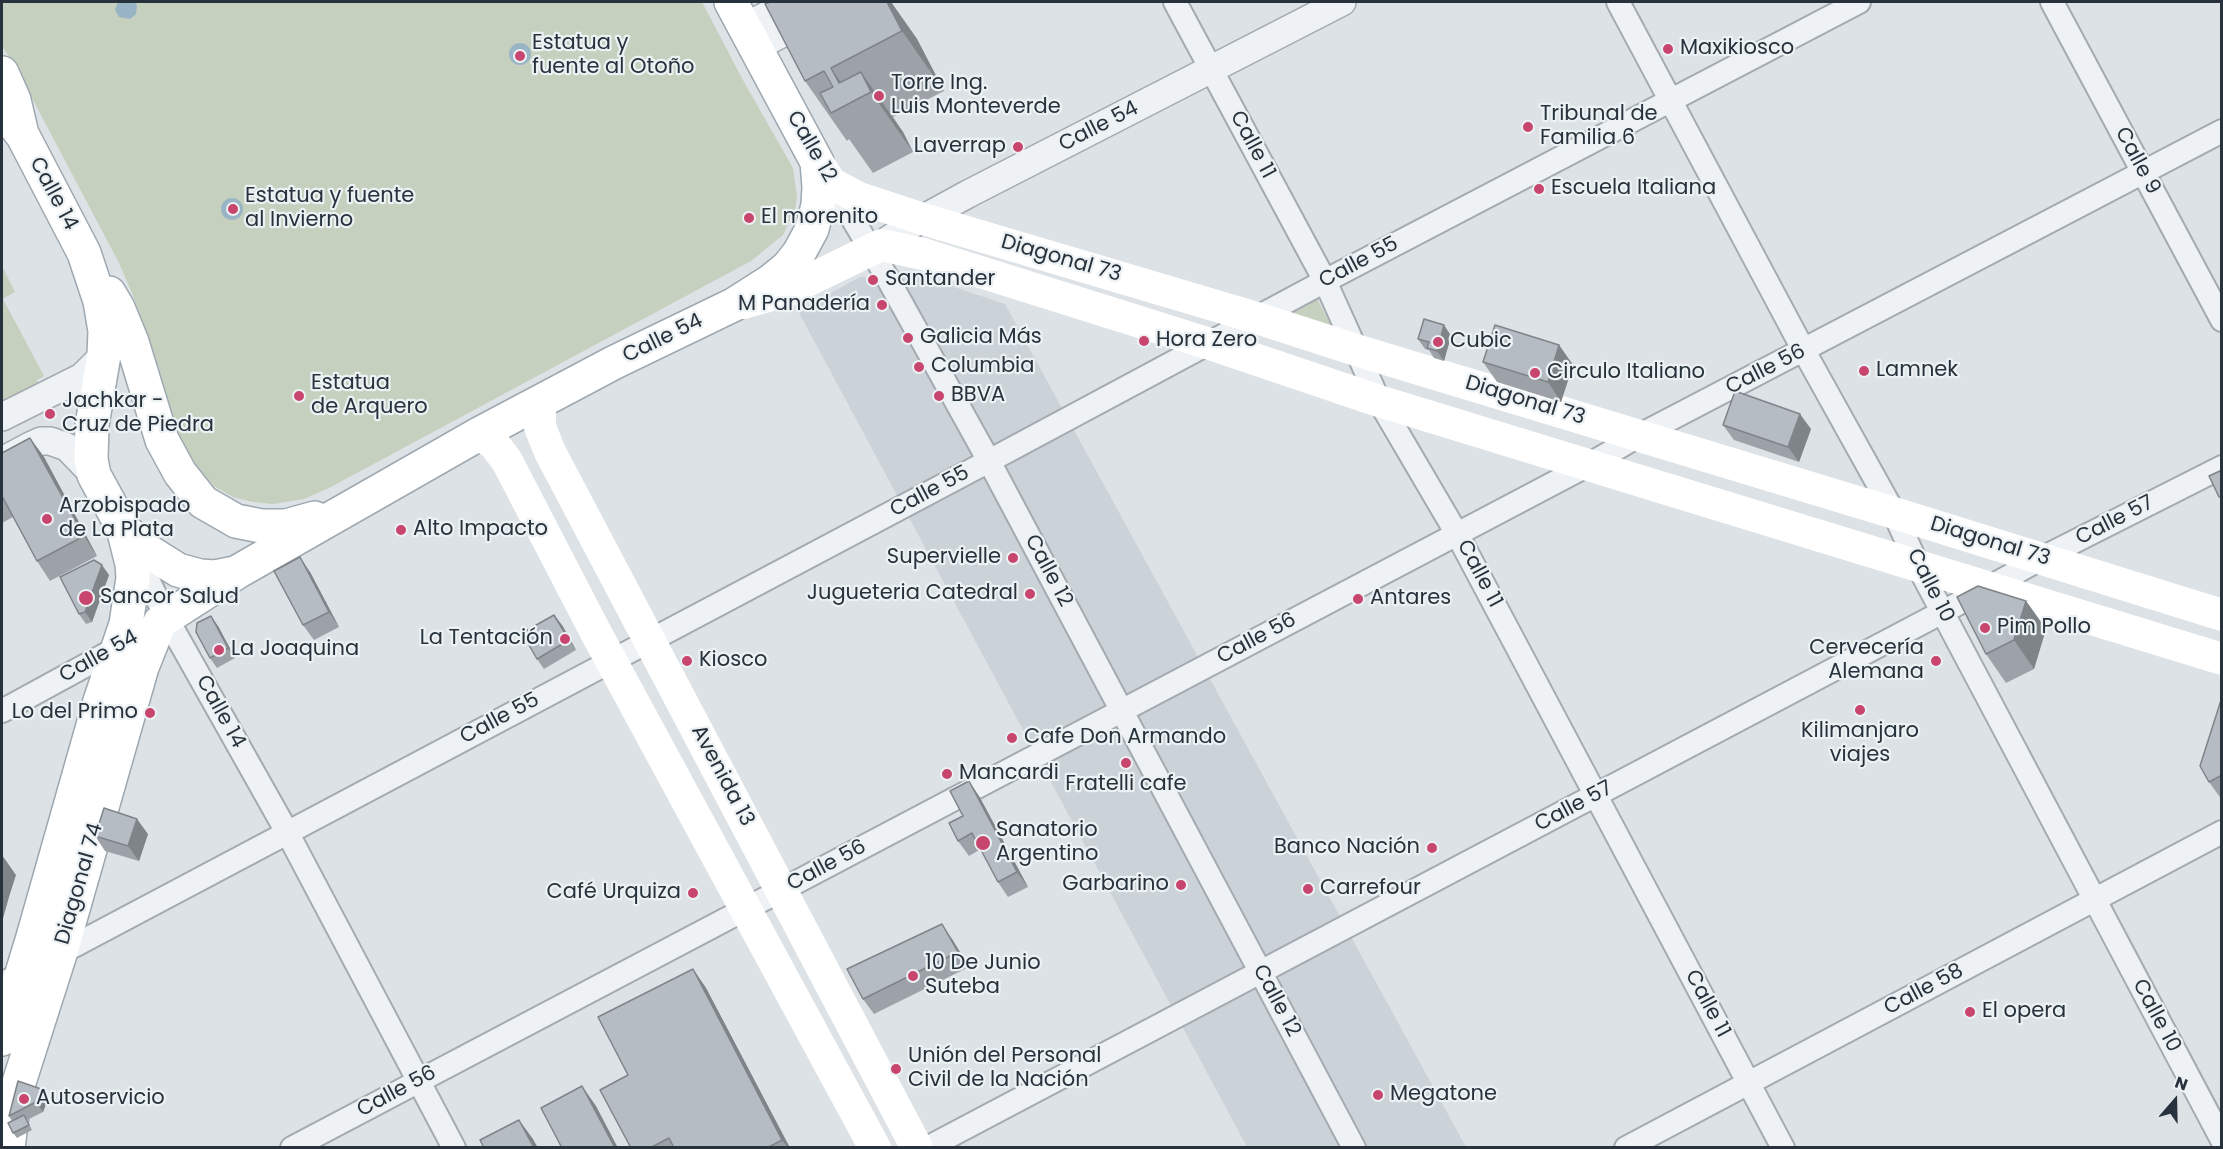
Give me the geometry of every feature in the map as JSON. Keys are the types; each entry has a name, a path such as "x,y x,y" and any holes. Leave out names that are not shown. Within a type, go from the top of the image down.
{"main road":[{"name":"Calle 12","path":"743,25 824,173"},
{"name":"Calle 14","path":"2,73 14,100 23,136"},
{"name":"Calle 14","path":"2,109 23,136 84,253 118,308 132,342 162,440 180,473 203,502 236,521 261,526 286,526 343,511"},
{"name":"Diagonal 73","path":"824,173 859,198 923,219 1257,318 2222,615"},
{"path":"735,304 788,267 805,243 812,230 818,205 819,187 824,173"},
{"name":"Diagonal 73","path":"876,247 934,257 1210,344 1379,401 2222,659"},
{"name":"Calle 54","path":"163,620 238,572 343,511 479,434 615,362 735,304 789,290 876,247"},
{"name":"Calle 14","path":"84,253 104,318 104,355 92,425 91,459 94,474 123,528"},
{"name":"Avenida 13","path":"540,402 540,427 550,452 917,1148"},
{"name":"Avenida 13","path":"479,434 494,444 507,461 611,660 876,1148"},
{"path":"123,528 143,548 178,570 200,576 215,577 238,572"},
{"name":"Diagonal 74","path":"2,1039 11,979 130,608 132,564 123,528"},
{"name":"Diagonal 74","path":"9,1137 14,1098 61,951 134,695 150,645 163,620"}],"street":[{"path":"743,25 793,2"},
{"path":"743,25 843,2"},
{"name":"Calle 11","path":"1175,2 1325,281 1379,401 1457,534 1783,1148"},
{"name":"Calle 54","path":"876,247 923,219 1342,2"},
{"name":"Calle 10","path":"1618,2 1804,351 1894,513 1942,612 2222,1140"},
{"name":"Calle 55","path":"11,979 1325,281 1859,2"},
{"name":"Calle 9","path":"2052,2 2222,320"},
{"name":"Calle 56","path":"292,1148 1590,464 1640,435 2222,131"},
{"name":"Calle 12","path":"824,173 876,247 1354,1148"},
{"path":"2,417 81,377 104,355"},
{"path":"2,461 41,441 50,441 67,447 94,474"},
{"name":"Calle 57","path":"927,1148 2042,558 2222,467"},
{"name":"Calle 14","path":"123,528 163,620 288,832 454,1148"},
{"name":"Calle 54","path":"2,711 119,648 163,620"},
{"name":"Calle 58","path":"1626,1148 2222,832"}],"shaded area":[{"path":"860,277 924,277 1005,304 1466,1147 1247,1147 798,311"}],"green space":[{"path":"2,2 702,2 793,168 797,197 795,210 783,235 751,261 329,488 304,499 273,504 233,497 214,486 200,471 178,437 159,368 119,263 15,66 2,46"},
{"path":"2,266 15,292 3,299 44,376 37,380 39,385 2,404"},
{"path":"1317,299 1335,332 1280,316 1312,300"}],"water":[{"path":"118,2 135,2 136,14 130,19 119,17 115,10"},
{"path":"520,43 528,46 531,54 528,62 520,65 512,62 509,54 512,46"},
{"path":"232,198 240,201 243,209 240,217 232,220 224,217 221,209 224,201"}],"building":[{"path":"770,2 887,2 902,31 831,68 839,83 861,72 871,92 831,113 820,93 833,87 824,71 805,81 765,4"},
{"path":"1424,319 1444,325 1437,351 1427,348 1429,342 1418,339"},
{"path":"1495,325 1559,345 1548,382 1483,362"},
{"path":"1735,391 1800,414 1788,447 1723,425"},
{"name":"Arzobispado de La Plata","path":"30,438 84,536 37,561 2,496 2,453"},
{"path":"2222,470 2222,496 2219,497 2209,476"},
{"path":"300,557 329,612 303,625 274,571"},
{"path":"94,560 102,565 85,612 79,614 60,577"},
{"path":"1978,586 2026,601 2014,640 1986,654 1957,597"},
{"path":"554,615 569,640 537,659 522,633"},
{"name":"La Joaquina","path":"211,616 228,648 210,658 196,632 197,623"},
{"path":"2222,697 2222,775 2209,782 2200,766"},
{"name":"Sanatorio Argentino","path":"969,781 1017,872 998,882 972,833 958,841 949,823 963,816 950,791"},
{"path":"104,808 137,819 128,846 95,836"},
{"path":"942,924 958,952 863,999 847,969"},
{"path":"693,969 782,1140 767,1148 674,1148 669,1138 650,1148 631,1148 600,1090 628,1075 598,1017"},
{"path":"18,1081 41,1089 36,1102 9,1116"},
{"path":"582,1086 615,1148 562,1148 541,1108"},
{"path":"24,1115 29,1125 13,1133 8,1123"},
{"path":"519,1120 534,1148 484,1148 480,1140"}],"place":[{"name":"Maxikiosco","path":"1668,49"},
{"name":"Estatua y fuente al Otoño","path":"520,56"},
{"name":"Torre Ing. Luis Monteverde","path":"879,96"},
{"name":"Tribunal de Familia 6","path":"1528,127"},
{"name":"Laverrap","path":"1018,147"},
{"name":"Escuela Italiana","path":"1539,189"},
{"name":"Estatua y fuente al Invierno","path":"233,209"},
{"name":"El morenito","path":"749,218"},
{"name":"Santander","path":"873,280"},
{"name":"M Panadería","path":"882,305"},
{"name":"Galicia Más","path":"908,338"},
{"name":"Hora Zero","path":"1144,341"},
{"name":"Cubic","path":"1438,342"},
{"name":"Columbia","path":"919,367"},
{"name":"Lamnek","path":"1864,371"},
{"name":"Circulo Italiano","path":"1535,373"},
{"name":"Estatua de Arquero","path":"299,396"},
{"name":"BBVA","path":"939,396"},
{"name":"Jachkar - Cruz de Piedra","path":"50,414"},
{"name":"Arzobispado de La Plata","path":"47,519"},
{"name":"Alto Impacto","path":"401,530"},
{"name":"Supervielle","path":"1013,558"},
{"name":"Jugueteria Catedral","path":"1030,594"},
{"name":"Sancor Salud","path":"86,598"},
{"name":"Antares","path":"1358,599"},
{"name":"Pim Pollo","path":"1985,628"},
{"name":"La Tentación","path":"565,639"},
{"name":"La Joaquina","path":"219,650"},
{"name":"Kiosco","path":"687,661"},
{"name":"Cervecería Alemana","path":"1936,661"},
{"name":"Kilimanjaro viajes","path":"1860,710"},
{"name":"Lo del Primo","path":"150,713"},
{"name":"Cafe Don Armando","path":"1012,738"},
{"name":"Fratelli cafe","path":"1126,763"},
{"name":"Mancardi","path":"947,774"},
{"name":"Sanatorio Argentino","path":"983,843"},
{"name":"Banco Nación","path":"1432,848"},
{"name":"Garbarino","path":"1181,885"},
{"name":"Carrefour","path":"1308,889"},
{"name":"Café Urquiza","path":"693,893"},
{"name":"10 De Junio Suteba","path":"913,976"},
{"name":"El opera","path":"1970,1012"},
{"name":"Unión del Personal Civil de la Nación","path":"896,1069"},
{"name":"Megatone","path":"1378,1095"},
{"name":"Autoservicio","path":"24,1099"}]}
